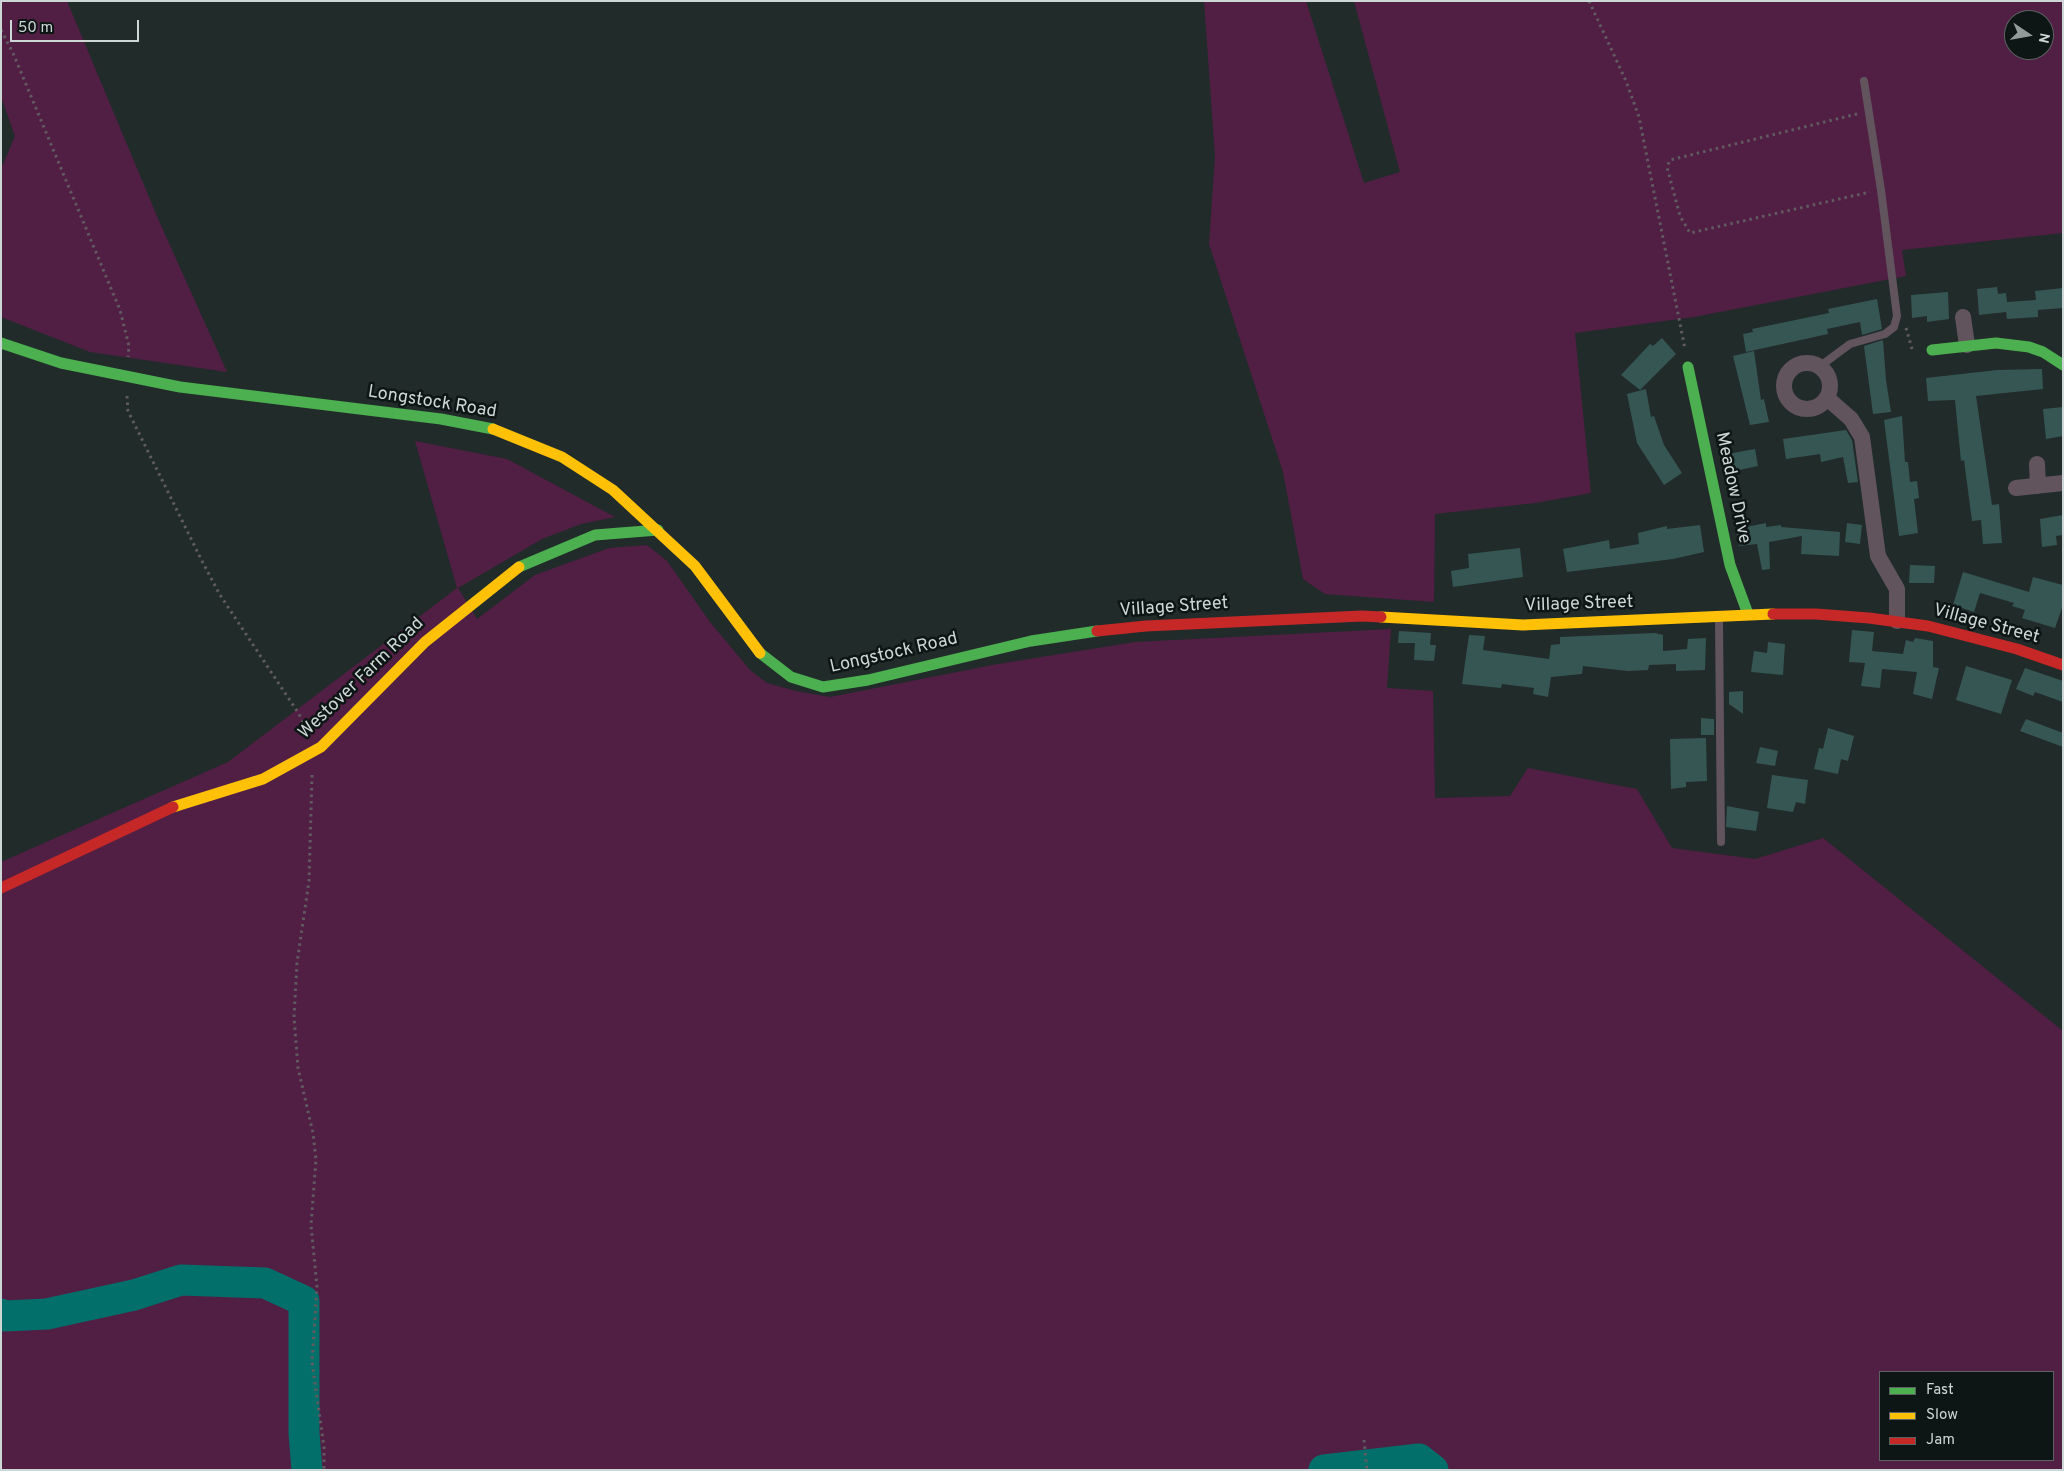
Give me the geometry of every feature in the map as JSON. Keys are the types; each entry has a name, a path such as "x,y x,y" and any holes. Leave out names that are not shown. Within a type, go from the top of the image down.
{"street":[{"path":"1963,317 1967,345"},
{"name":"Longstock Road","path":"1,343 60,363 180,387 224,394 441,419 501,432 562,457 613,490 658,530 695,566 764,658 777,669 808,684 823,687 845,685 1031,641 1091,632"},
{"path":"1932,350 1996,343 2028,347 2042,352 2063,365"},
{"path":"1812,364 1819,367 1824,371 1830,384 1826,398 1815,407 1800,408 1793,404 1785,391 1786,376 1797,366 1812,364"},
{"name":"Meadow Drive","path":"1688,366 1730,565 1748,614"},
{"path":"1826,398 1851,419 1862,437 1878,556 1897,589 1897,621"},
{"path":"2036,464 2038,486"},
{"path":"2016,488 2063,483"},
{"name":"Westover Farm Road","path":"1,888 174,806 263,779 298,762 321,746 425,642 514,569 595,535 658,530"},
{"name":"Village Street","path":"1091,632 1146,626 1362,616 1523,625 1748,614 1816,614 1897,621 1970,636 2063,665"}],"lane":[{"path":"1819,367 1850,344 1885,334 1894,327 1897,316 1881,190 1864,80"},
{"path":"1719,616 1721,842"}],"path":[{"path":"1589,1 1626,81 1639,117 1688,366"},
{"path":"1,30 13,53 120,310 129,346 128,366"},
{"path":"1868,107 1854,116 1670,160 1667,166 1680,216 1690,233 1881,190"},
{"path":"1897,316 1905,324 1913,350 1932,350"},
{"path":"127,394 128,411 211,578 299,714 309,738"},
{"path":"312,765 309,881 297,963 294,1017 298,1068 313,1132 316,1160 311,1225 317,1287 312,1362 324,1447 324,1470"},
{"path":"1364,1440 1366,1470"}],"shaded area":[{"path":"1,1 67,1 159,221 227,372 90,352 1,317 1,169 15,136 1,97"},
{"path":"1204,1 1306,1 1364,183 1400,172 1354,1 2063,1 2063,233 1902,250 1906,276 1694,317 1575,333 1591,493 1535,503 1435,514 1434,602 1325,594 1303,579 1283,472 1209,244 1215,157"},
{"path":"415,441 507,459 615,517 581,524 542,539 458,588 477,619 535,575 609,548 647,545 667,561 710,622 750,670 767,683 796,691 830,697 998,664 1135,642 1391,629 1387,688 1433,691 1435,798 1510,796 1528,768 1637,789 1672,848 1755,859 1823,838 2063,1031 2063,1470 1,1470 1,862 228,762 457,588"}],"building":[{"path":"1997,287 1998,294 2006,293 2007,302 2036,300 2035,291 2063,288 2063,308 2038,310 2038,317 2007,319 2006,312 1979,315 1977,289"},
{"path":"1948,292 1949,319 1927,322 1927,316 1912,318 1911,295"},
{"path":"1877,299 1882,329 1862,335 1860,322 1827,329 1828,334 1746,352 1743,334 1753,332 1752,329 1829,313 1828,309"},
{"path":"1662,338 1676,354 1640,390 1621,375 1650,344 1653,346"},
{"path":"1883,340 1891,412 1873,414 1864,346"},
{"path":"1754,351 1761,400 1764,399 1769,422 1750,425 1733,356"},
{"path":"2042,369 2043,389 1976,396 1992,505 1999,504 2002,543 1983,544 1981,520 1972,521 1964,460 1961,461 1955,400 1928,401 1926,378 1997,370"},
{"path":"1646,389 1651,417 1654,416 1664,445 1682,473 1664,485 1637,443 1627,394"},
{"path":"2063,407 2063,436 2046,439 2043,409"},
{"path":"1902,416 1905,462 1908,462 1910,482 1917,481 1919,498 1914,499 1918,533 1899,536 1884,420"},
{"path":"1846,430 1852,440 1858,482 1848,483 1843,457 1821,462 1820,454 1786,459 1783,439"},
{"path":"1755,449 1758,466 1730,472 1727,454"},
{"path":"2063,515 2063,535 2056,536 2057,545 2042,547 2040,519"},
{"path":"1766,523 1766,527 1781,525 1781,527 1840,532 1839,556 1801,554 1802,536 1769,542 1770,569 1762,570 1757,544 1739,546 1736,529"},
{"path":"1847,523 1862,525 1860,544 1845,542"},
{"path":"1700,525 1704,552 1673,559 1567,572 1563,549 1609,540 1610,549 1639,544 1638,533 1667,526 1667,529"},
{"path":"1520,548 1523,577 1453,587 1451,571 1469,568 1468,554"},
{"path":"1910,565 1935,566 1934,583 1909,583"},
{"path":"1963,572 2029,592 2033,577 2063,585 2063,605 2055,628 2022,618 2025,610 2012,606 2014,603 1980,593 1974,612 1953,605"},
{"path":"1852,630 1874,632 1872,651 1903,654 1906,640 1913,642 1915,638 1933,641 1933,667 1939,668 1932,699 1913,694 1917,672 1882,669 1880,688 1861,686 1865,663 1849,662"},
{"path":"1399,631 1431,633 1430,645 1436,645 1434,661 1414,660 1415,643 1398,643"},
{"path":"1655,633 1663,635 1663,651 1687,649 1688,639 1706,638 1705,670 1676,671 1676,664 1649,665 1648,670 1628,671 1583,666 1582,674 1551,677 1548,697 1533,694 1534,688 1502,684 1501,688 1462,684 1469,635 1485,636 1483,650 1549,659 1551,645 1560,644 1560,637"},
{"path":"1768,642 1785,644 1783,675 1751,672 1754,651 1767,653"},
{"path":"1966,666 2012,680 2001,714 1956,700"},
{"path":"2025,668 2063,681 2063,702 2035,692 2033,696 2016,689"},
{"path":"1743,691 1743,714 1729,704 1729,692"},
{"path":"1701,718 1714,719 1714,735 1701,735"},
{"path":"2026,719 2063,733 2063,747 2020,731"},
{"path":"1828,728 1854,736 1848,761 1841,759 1838,774 1814,769 1819,748 1823,749"},
{"path":"1706,738 1707,781 1686,782 1686,787 1671,789 1670,739"},
{"path":"1760,747 1778,751 1775,766 1756,763"},
{"path":"1772,775 1808,780 1805,804 1796,802 1793,812 1767,808"},
{"path":"1727,806 1759,812 1756,831 1726,827"}],"waterway":[{"path":"1,1314 5,1316 47,1314 134,1295 181,1280 265,1283 304,1301 304,1433 307,1470"},
{"path":"1324,1470 1419,1459 1433,1470"}],"traffic: fast":[{"path":"1,343 61,363 180,387 441,419 493,429"},
{"path":"1932,350 1996,343 2029,347 2043,352 2063,365"},
{"path":"1688,367 1730,565 1748,614"},
{"path":"519,567 595,535 658,530"},
{"path":"760,653 791,677 823,687 868,680 1031,641 1097,631"}],"traffic: slow":[{"path":"493,429 562,457 613,490 695,566 760,653"},
{"path":"173,807 263,779 321,747 425,642 519,567"},
{"path":"1381,617 1523,625 1773,614"}],"traffic: jam":[{"path":"1773,614 1816,614 1869,618 1928,626 2017,649 2063,665"},
{"path":"1097,631 1146,626 1362,616 1381,617"},
{"path":"1,888 173,807"}]}
